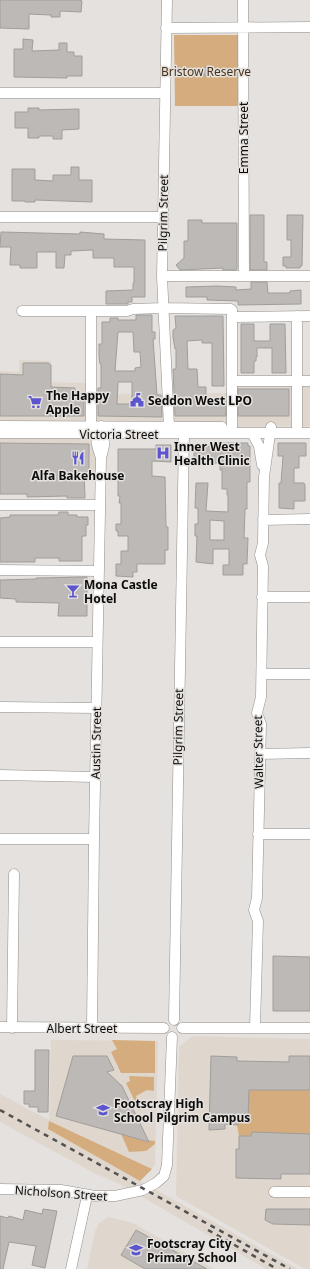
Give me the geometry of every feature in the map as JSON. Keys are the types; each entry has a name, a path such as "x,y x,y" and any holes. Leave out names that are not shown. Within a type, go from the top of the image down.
{"street":[{"name":"Pilgrim Street","path":"167,0 162,276 168,426"},
{"name":"Emma Street","path":"242,0 244,275"},
{"path":"166,28 310,27"},
{"path":"0,93 165,93"},
{"path":"0,217 163,217"},
{"path":"162,276 310,276"},
{"path":"22,311 126,311 133,309 163,308 297,316 310,313"},
{"name":"Austin Street","path":"91,311 97,431 96,444 100,458 92,1028"},
{"path":"231,312 232,426"},
{"path":"297,316 297,427"},
{"path":"232,381 310,381"},
{"name":"Victoria Street","path":"0,426 184,434 252,433 310,426"},
{"name":"Victoria Street","path":"0,433 97,431 168,426 232,426 310,433"},
{"name":"Walter Street","path":"255,1027 258,921 254,910 257,898 261,724 257,713 261,697 262,674 263,566 260,556 263,543 264,477 271,430"},
{"name":"Walter Street","path":"252,433 259,446 264,477"},
{"name":"Pilgrim Street","path":"174,1020 184,434"},
{"path":"0,505 100,505"},
{"path":"263,520 310,520"},
{"path":"0,570 99,571"},
{"path":"262,597 310,597"},
{"path":"0,642 98,642"},
{"path":"262,674 310,674"},
{"path":"0,707 96,708"},
{"path":"260,754 310,753"},
{"path":"0,775 95,777"},
{"path":"258,834 310,834"},
{"path":"0,839 94,839"},
{"path":"12,1028 14,874"},
{"path":"174,1020 179,1022 182,1028 179,1034 172,1037 168,1035 164,1028 168,1021 174,1020"},
{"name":"Albert Street","path":"0,1027 164,1028"},
{"path":"182,1028 310,1028"},
{"name":"Nicholson Street","path":"0,1189 61,1190 87,1196 108,1196 146,1189 160,1180 164,1176 167,1168 172,1037"},
{"path":"274,1192 310,1192"},
{"path":"72,1269 87,1196"}],"shaded area":[{"path":"19,360 51,361 51,382 87,383 88,394 230,393 230,380 310,378 310,426 99,429 99,472 0,472 0,371 19,372"},
{"path":"192,1036 310,1039 310,1269 305,1269 176,1196 179,1047"},
{"name":"Footscray High School Pilgrim Campus","path":"51,1040 158,1041 155,1165 140,1181 298,1269 266,1269 120,1184 96,1174 0,1122 0,1094 49,1120"},
{"name":"Footscray City Primary School","path":"108,1217 133,1223 214,1269 87,1269 95,1231 99,1223"}],"green space":[{"name":"Bristow Reserve","path":"174,35 238,35 239,106 175,106"},
{"path":"112,1040 155,1041 155,1073 121,1073 111,1052 117,1049"},
{"path":"129,1076 154,1077 154,1091 147,1090 136,1096 142,1109 139,1110 126,1083 130,1081"},
{"path":"249,1090 310,1090 310,1134 239,1136 237,1125"},
{"path":"49,1121 152,1169 140,1181 48,1129"},
{"path":"121,1134 148,1142 147,1140 155,1141 155,1144 146,1151 129,1152"}],"building":[{"path":"0,0 82,1 81,12 60,11 60,17 29,14 29,29 0,28"},
{"path":"23,39 33,40 32,51 59,50 59,43 67,43 67,52 74,52 74,56 82,56 82,76 67,76 67,78 14,77 14,49 23,49"},
{"path":"205,67 211,67 214,72 211,76 206,77 203,72"},
{"path":"28,108 39,108 39,110 79,109 79,129 62,130 62,139 53,139 53,136 28,138 28,128 15,128 15,112 28,112"},
{"path":"71,167 79,167 79,180 92,180 92,202 35,200 35,202 12,201 12,169 35,169 35,180 53,181 53,175 71,175"},
{"path":"250,215 264,215 264,262 267,262 267,270 250,270"},
{"path":"287,215 303,215 302,266 300,266 300,268 286,268 286,266 283,266 283,257 291,257 291,240 287,240"},
{"path":"188,220 202,220 202,223 237,223 236,270 223,270 223,268 180,270 176,265 184,258 184,241 188,241"},
{"path":"1,232 80,234 80,232 104,234 104,239 145,240 145,297 132,297 132,302 128,302 128,304 106,304 106,291 133,290 134,267 114,267 114,258 93,258 93,250 71,251 71,255 65,255 64,268 56,268 56,252 37,252 37,268 20,268 20,265 10,265 11,247 0,247"},
{"path":"251,282 267,282 268,293 290,293 290,291 301,290 301,304 238,305 238,301 207,300 207,297 186,297 186,287 217,286 236,287 236,290 251,289"},
{"path":"136,315 152,315 152,332 155,332 155,339 153,339 157,395 161,395 162,417 98,416 98,388 101,388 99,344 102,344 102,322 110,322 110,318 118,318 118,320 136,320","holes":["118,332 133,332 134,352 140,352 141,367 135,368 135,371 115,371","118,382 132,382 132,404 117,404"]},
{"path":"175,316 223,316 224,386 212,386 212,343 202,343 202,340 187,341 188,369 197,369 198,387 206,387 206,401 226,402 226,416 175,416 173,369 176,369 176,349 173,330 176,328"},
{"path":"241,324 254,324 254,341 270,341 270,324 285,324 286,373 272,373 272,348 257,348 257,357 256,361 254,361 254,373 241,373"},
{"path":"23,363 48,363 51,365 51,387 75,388 75,393 84,393 84,416 0,416 0,374 23,375"},
{"path":"238,389 289,389 289,416 238,416"},
{"path":"0,443 89,444 89,472 84,472 85,498 67,498 67,496 27,497 27,494 0,494"},
{"path":"219,443 248,443 248,446 250,446 250,482 247,482 247,509 245,509 244,538 248,538 247,564 243,564 243,575 223,575 223,565 229,565 229,549 213,549 213,564 196,562 197,536 195,536 195,524 198,524 198,508 195,508 196,483 208,483 206,511 228,512 228,495 227,489 222,489 222,470 220,470 220,463 194,463 194,446 219,447","holes":["210,520 224,521 224,540 210,540"]},
{"path":"278,443 306,443 306,456 299,456 299,468 294,468 294,483 304,483 305,485 305,501 294,501 294,509 279,508 279,483 281,483 283,456 278,456"},
{"path":"156,445 171,445 171,462 152,461 152,476 165,477 168,550 165,550 165,564 137,564 137,572 133,572 133,577 116,576 116,564 121,564 121,551 128,551 128,536 118,536 118,531 116,531 116,524 121,524 121,503 119,503 120,496 118,496 118,449 156,449"},
{"path":"59,512 68,512 68,515 77,515 77,517 88,517 86,536 82,536 82,561 59,561 59,558 35,558 35,562 0,562 0,518 10,517 10,515 58,515"},
{"path":"87,577 87,616 58,616 59,603 16,602 16,599 0,598 0,580"},
{"path":"273,956 310,957 310,1011 273,1011"},
{"path":"35,1050 49,1050 48,1112 38,1112 38,1107 29,1107 29,1104 24,1104 24,1091 35,1091"},
{"path":"73,1056 107,1056 114,1070 107,1072 122,1086 149,1142 56,1116"},
{"path":"211,1056 237,1057 237,1061 289,1062 289,1056 310,1056 310,1090 249,1090 248,1117 237,1125 225,1124 225,1129 209,1130"},
{"path":"252,1132 310,1134 310,1174 281,1174 281,1179 236,1178 236,1149 239,1149 239,1136 251,1136"},
{"path":"43,1209 57,1211 45,1268 32,1265 36,1246 9,1242 3,1269 0,1269 0,1216 8,1218 9,1216 23,1220 25,1210 42,1214"},
{"path":"266,1209 310,1209 310,1225 273,1224 265,1220"},
{"path":"136,1230 207,1269 145,1269 121,1255"}],"railway":[{"path":"0,1110 290,1269"},
{"path":"208,1230 277,1269"}],"place":[{"name":"Seddon West LPO","path":"137,400"},
{"name":"The Happy Apple","path":"35,402"},
{"name":"Inner West Health Clinic","path":"163,453"},
{"name":"Alfa Bakehouse","path":"78,458"},
{"name":"Mona Castle Hotel","path":"73,591"},
{"name":"Footscray High School Pilgrim Campus","path":"103,1110"},
{"name":"Footscray City Primary School","path":"136,1250"}]}
